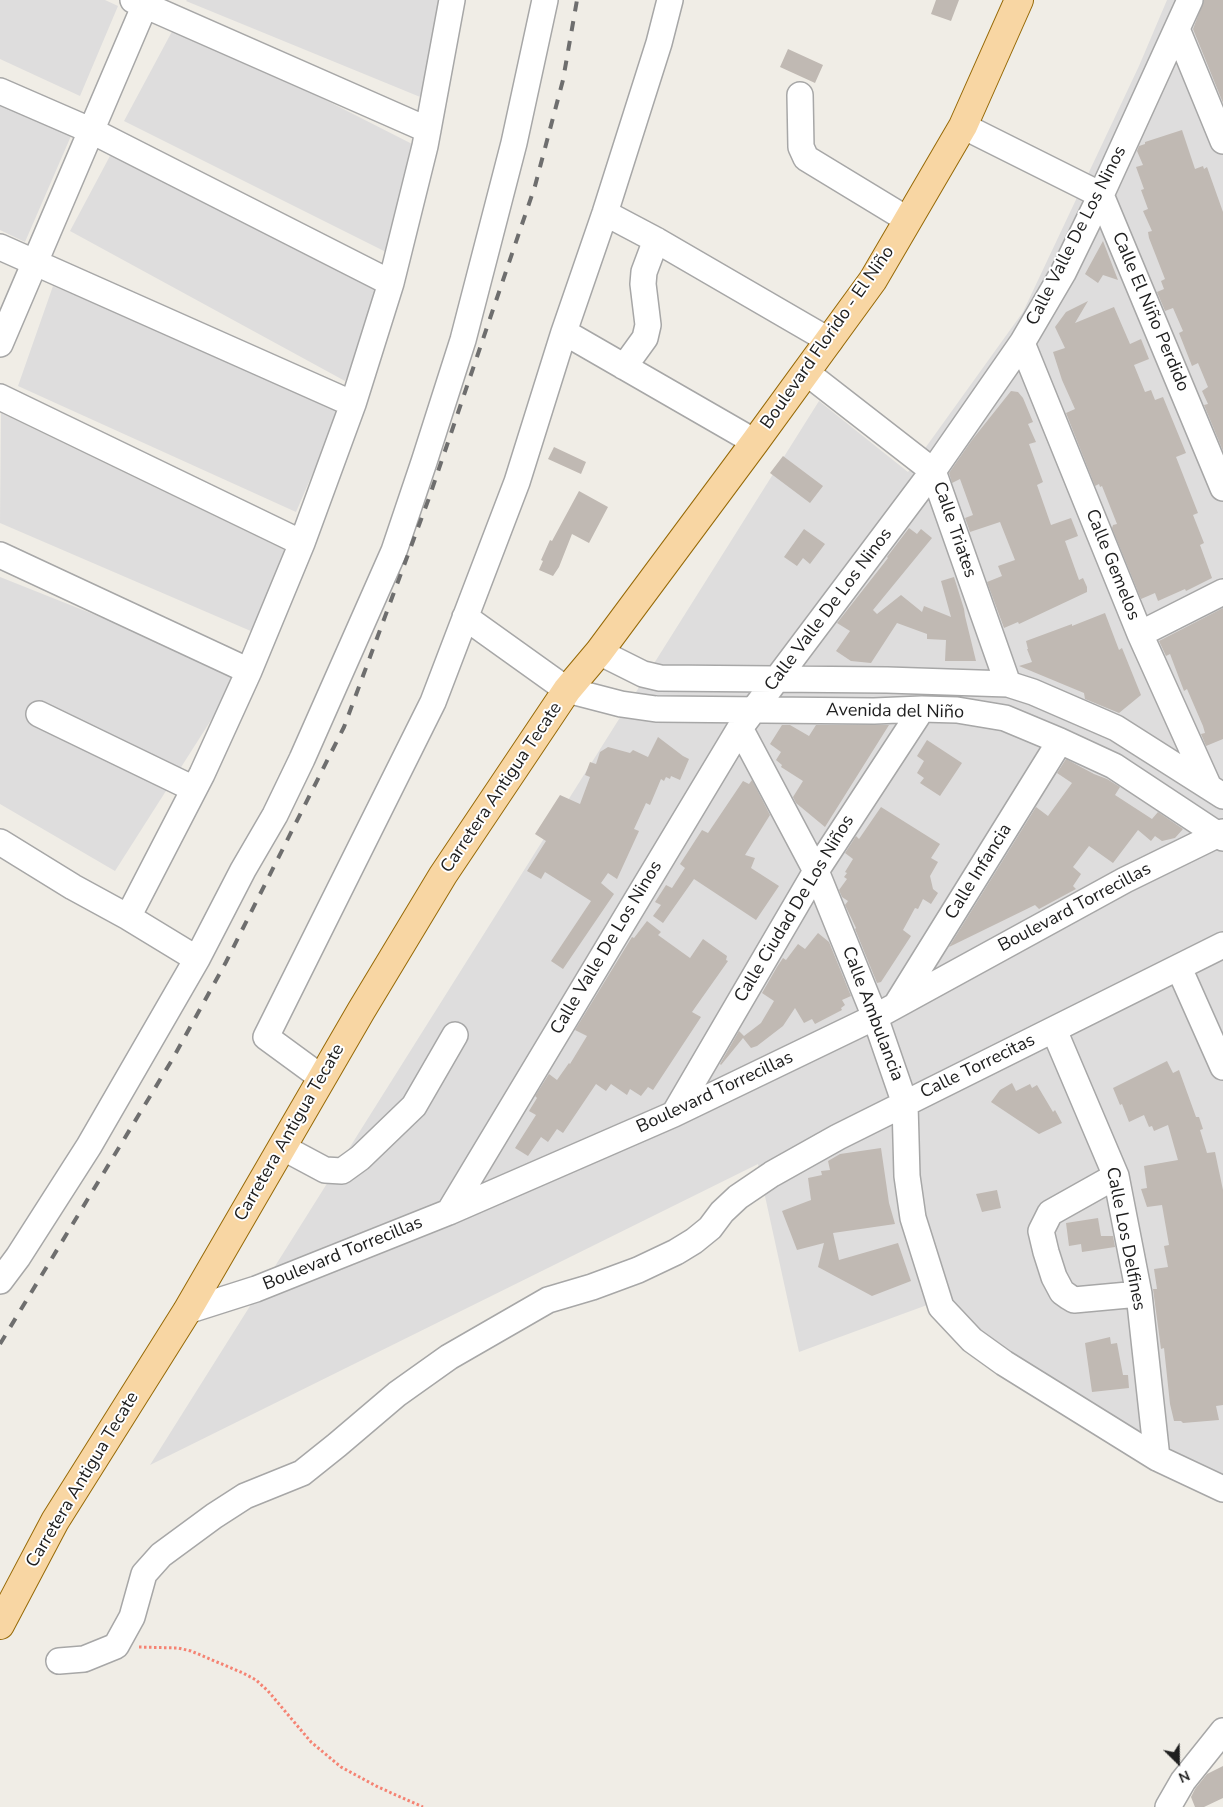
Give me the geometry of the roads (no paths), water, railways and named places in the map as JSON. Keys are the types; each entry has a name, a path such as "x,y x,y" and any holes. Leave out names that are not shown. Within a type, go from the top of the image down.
{"main road":[{"name":"Boulevard Florido - El Niño","path":"599,652 830,341 873,280 963,126 1020,0"},
{"name":"Carretera Antigua Tecate","path":"0,1624 55,1521 187,1311 322,1078 443,875 567,690 599,652"}],"street":[{"path":"128,917 194,789 249,671 302,542 353,404 391,283 428,130 452,0"},
{"path":"0,1281 18,1257 89,1146 197,959 243,870 275,815 394,550 463,340 514,143 545,0"},
{"path":"322,1078 266,1037 433,702 517,482 659,43 670,0"},
{"name":"Calle Valle De Los Ninos","path":"449,1212 747,719 933,472 1022,343 1063,273 1101,195 1190,0"},
{"path":"0,344 92,131 142,2 428,130"},
{"path":"1178,29 1223,141"},
{"path":"0,91 92,131 391,283"},
{"path":"800,95 801,147 806,158 908,220"},
{"path":"963,126 1101,195"},
{"name":"Calle El Niño Perdido","path":"1101,195 1223,488"},
{"path":"605,213 656,240 830,341"},
{"path":"624,367 645,338 648,325 643,284 644,272 656,240"},
{"path":"0,247 353,404"},
{"path":"564,332 755,442"},
{"name":"Calle Gemelos","path":"1022,343 1140,634 1215,790"},
{"name":"Calle Triates","path":"806,373 933,472 1008,684"},
{"path":"0,397 302,542"},
{"path":"0,555 249,671"},
{"path":"1140,634 1223,592"},
{"path":"465,617 567,690"},
{"name":"Avenida del Niño","path":"599,652 643,674 660,678 887,680 1008,684 1033,692 1116,728 1215,790"},
{"name":"Avenida del Niño","path":"567,690 621,704 747,719 922,708 958,710 1005,718 1114,766 1221,835"},
{"name":"Calle Ciudad De Los Niños","path":"674,1114 816,871 922,708"},
{"path":"38,714 194,789"},
{"name":"Calle Ambulancia","path":"747,719 816,871 875,1017 905,1104 907,1176 914,1218 941,1307 972,1340 1004,1363 1157,1458"},
{"name":"Calle Infancia","path":"897,1004 1060,741"},
{"name":"Boulevard Torrecillas","path":"187,1311 256,1289 449,1212 674,1114 875,1017 1125,880 1221,835"},
{"path":"0,842 197,959"},
{"name":"Calle Torrecitas","path":"59,1661 84,1659 116,1646 132,1616 144,1574 161,1555 245,1496 302,1472 337,1446 397,1394 449,1357 548,1300 592,1287 638,1270 694,1242 710,1228 722,1212 738,1197 772,1174 821,1146 1223,945"},
{"path":"1179,968 1223,1068"},
{"name":"Calle Los Delfines","path":"1054,1030 1116,1176 1138,1294 1157,1458"},
{"path":"282,1147 325,1170 342,1171 360,1158 414,1106 455,1035"},
{"path":"1116,1176 1050,1213 1041,1231 1054,1277 1062,1292 1068,1297 1074,1300 1138,1294"},
{"path":"1157,1458 1223,1489"},
{"path":"1168,1807 1183,1781 1223,1731"}],"railway":[{"path":"0,1344 172,1060 226,962 344,727 429,498 535,186 563,80 577,0"}]}
